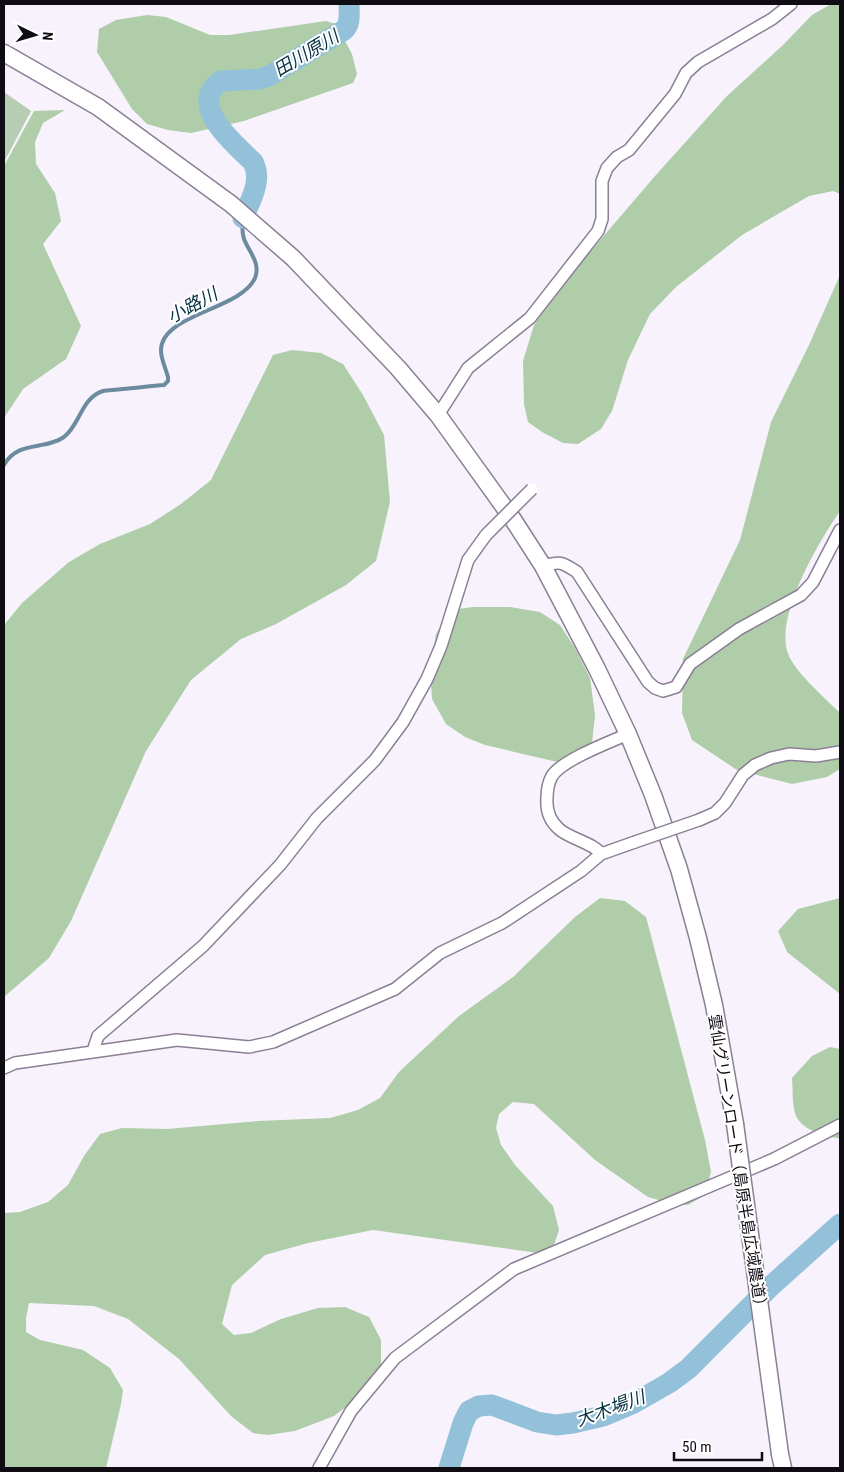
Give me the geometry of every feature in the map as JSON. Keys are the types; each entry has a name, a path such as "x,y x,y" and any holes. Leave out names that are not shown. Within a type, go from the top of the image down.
{"street":[{"path":"438,415 468,368 530,318 598,231 602,219 602,181 607,168 617,157 629,150 675,94 686,73 698,62 772,20 790,4"},
{"name":"雲仙グリーンロード（島原半島広域農道）","path":"4,53 98,107 231,204 293,258 398,368 438,415 512,518 543,566 598,669 628,734 679,869 698,938 714,1005 735,1124 782,1461"},
{"path":"93,1051 98,1036 203,946 280,865 317,818 375,760 403,722 427,679 441,646 468,560 486,535 532,489"},
{"path":"543,566 556,562 566,565 577,572 648,682 663,691 676,687 690,664 739,629 801,595 813,582 840,530"},
{"path":"600,854 598,849 569,837 557,828 549,816 546,802 547,788 552,776 562,766 628,734"},
{"path":"4,1068 15,1063 176,1040 249,1047 273,1042 395,989 440,954 502,923 581,872 600,854 714,813 725,803 743,775 755,765 771,758 789,754 816,756 840,752"},
{"path":"319,1468 351,1411 395,1358 514,1269 774,1159 840,1124"}],"green space":[{"path":"831,4 840,4 840,194 833,191 809,196 742,235 676,287 650,314 628,360 612,411 601,429 578,444 563,443 542,432 528,422 524,404 523,361 534,325 554,294 655,176 727,96 783,45 812,15"},
{"path":"147,15 166,17 210,35 229,35 326,21 336,24 352,54 357,74 353,83 244,121 191,133 168,130 147,124 132,109 97,52 99,29 116,20"},
{"path":"4,92 31,111 4,162"},
{"path":"65,110 43,123 35,142 36,164 55,193 61,221 43,244 81,326 66,359 23,389 4,418 4,166 34,111"},
{"path":"840,275 840,511 821,541 800,581 787,622 785,641 789,656 798,671 840,713 840,769 827,777 792,784 737,770 692,740 682,713 683,659 740,540 771,422 809,345"},
{"path":"292,350 321,353 343,364 363,395 384,435 390,502 376,561 346,585 276,624 241,639 191,680 146,751 71,921 49,958 4,997 4,625 22,603 69,562 100,544 150,524 181,504 211,480 273,355"},
{"path":"473,607 510,607 540,612 560,625 575,648 590,678 595,715 592,743 579,761 566,764 485,745 465,737 446,724 432,699 430,668 436,634 451,610"},
{"path":"600,898 625,901 646,917 705,1140 711,1172 707,1186 700,1198 688,1205 672,1204 648,1197 595,1160 534,1104 513,1102 499,1114 496,1128 501,1145 515,1165 553,1206 559,1230 553,1248 538,1253 373,1230 308,1243 265,1255 232,1285 222,1324 234,1335 251,1333 281,1319 318,1308 345,1307 369,1317 381,1340 381,1369 368,1390 334,1416 295,1431 268,1435 253,1433 232,1417 179,1359 128,1319 94,1306 29,1303 26,1332 40,1340 83,1350 110,1368 123,1390 121,1404 106,1468 4,1468 4,1213 20,1212 48,1202 68,1185 84,1156 100,1134 122,1128 167,1129 258,1121 330,1118 358,1110 380,1098 399,1072 459,1016 513,977 575,917"},
{"path":"840,898 840,994 787,952 778,931 798,909"},
{"path":"830,1047 840,1049 840,1138 814,1132 807,1128 798,1119 793,1104 792,1078 812,1056"}],"waterway":[{"name":"田川原川","path":"243,218 256,184 256,169 253,162 217,124 211,112 209,101 212,91 221,81 259,79 269,76 344,30 349,22 349,4"},
{"name":"小路川","path":"4,465 16,452 48,444 64,437 74,426 85,405 96,394 103,391 164,385 168,381 161,351 164,339 173,328 234,298 247,289 255,278 257,267 244,239 243,220"},
{"name":"大木場川","path":"449,1468 463,1423 469,1411 479,1406 492,1405 537,1422 556,1425 573,1423 603,1416 634,1403 669,1383 688,1369 771,1286 840,1224"}]}
